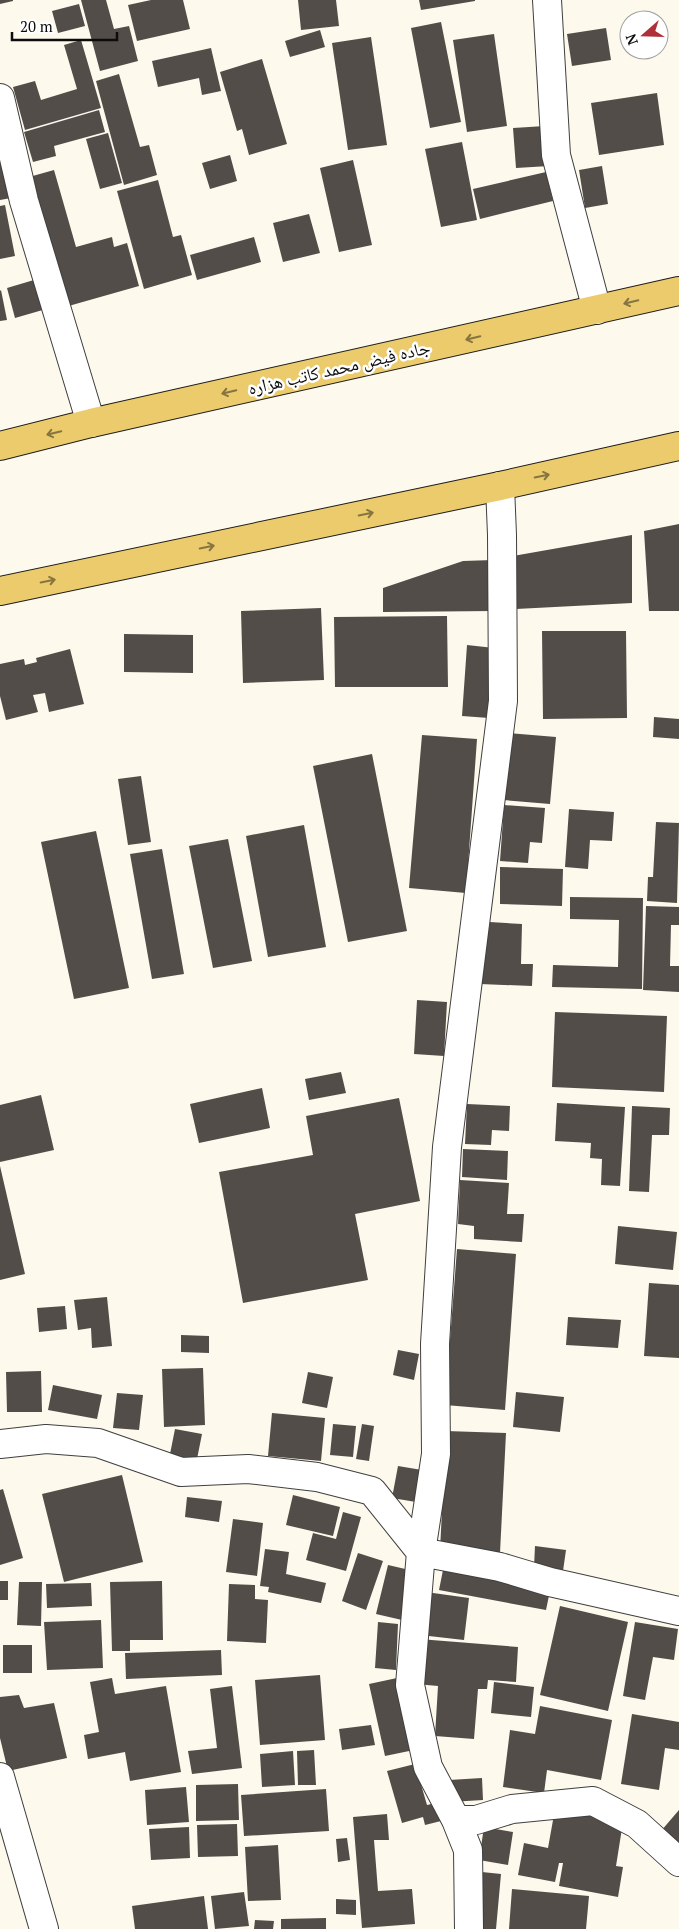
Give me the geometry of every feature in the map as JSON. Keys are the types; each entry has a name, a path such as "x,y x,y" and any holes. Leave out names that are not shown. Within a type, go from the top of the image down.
{"main road":[{"name":"جاده فیض محمد کاتب هزاره","path":"0,446 91,423 679,291"},
{"path":"0,591 500,486 679,446"}],"street":[{"path":"547,0 556,155 597,310"},
{"path":"0,98 24,201 91,423"},
{"path":"469,1929 468,1850 456,1820 428,1767 410,1685 421,1552 436,1454 435,1344 447,1148 503,701 500,486"},
{"path":"0,1444 46,1439 98,1443 182,1472 248,1469 317,1477 372,1491 421,1552 500,1568 550,1582 679,1611"},
{"path":"0,1777 44,1929"},
{"path":"456,1820 476,1820 512,1809 593,1801 637,1824 679,1862"}],"building":[{"path":"0,0 13,0 13,1 0,4"},
{"path":"81,0 106,0 114,29 129,26 138,61 100,71"},
{"path":"151,0 183,0 190,29 137,41 128,5"},
{"path":"298,0 336,0 339,26 301,30"},
{"path":"419,0 475,0 475,1 421,10"},
{"path":"79,4 85,26 58,33 52,11"},
{"path":"441,22 461,122 430,128 411,28"},
{"path":"606,28 611,60 572,66 567,34"},
{"path":"320,30 325,47 290,57 285,41"},
{"path":"494,34 507,126 467,132 453,40"},
{"path":"371,37 387,145 348,150 332,43"},
{"path":"81,40 101,108 25,130 13,87 35,81 41,100 77,89 64,45"},
{"path":"211,48 221,91 202,95 199,78 158,87 152,61"},
{"path":"262,59 287,144 249,155 242,129 237,131 220,72"},
{"path":"119,74 140,147 149,145 157,175 124,185 96,81"},
{"path":"657,93 664,145 599,155 591,103"},
{"path":"99,110 105,132 54,146 56,156 33,162 24,132"},
{"path":"545,126 549,166 516,168 513,128"},
{"path":"108,133 122,183 100,189 86,139"},
{"path":"462,142 477,220 441,227 425,149"},
{"path":"230,155 237,181 210,189 202,163"},
{"path":"0,157 11,198 0,200"},
{"path":"353,160 372,245 339,252 320,168"},
{"path":"602,166 608,204 585,208 579,170"},
{"path":"54,170 76,247 112,237 114,247 127,243 139,286 58,309 22,179"},
{"path":"546,172 553,201 480,219 473,189"},
{"path":"158,180 173,237 181,235 192,275 144,289 117,191"},
{"path":"5,205 15,256 0,259 0,206"},
{"path":"309,214 320,253 283,262 273,223"},
{"path":"254,237 261,262 197,280 190,255"},
{"path":"44,277 53,307 15,318 7,288"},
{"path":"0,291 7,320 0,321"},
{"path":"679,524 679,611 649,611 644,531"},
{"path":"632,535 632,603 516,609 513,556"},
{"path":"493,560 494,611 383,612 383,588 463,561"},
{"path":"321,608 324,680 243,683 241,611"},
{"path":"447,616 448,687 335,687 334,617"},
{"path":"542,631 626,631 627,718 543,719"},
{"path":"124,634 193,635 193,673 124,672"},
{"path":"467,645 494,648 489,718 462,716"},
{"path":"70,649 84,704 49,712 45,693 33,695 38,712 6,720 0,696 0,664 24,659 25,665 37,662 36,658"},
{"path":"654,717 679,719 679,739 653,737"},
{"path":"508,733 556,737 550,804 503,800"},
{"path":"422,735 477,739 466,893 409,888"},
{"path":"372,754 407,931 348,942 313,766"},
{"path":"141,776 151,842 128,845 118,779"},
{"path":"504,805 545,808 542,843 530,842 528,863 500,861"},
{"path":"569,809 614,812 612,841 590,840 588,869 565,867"},
{"path":"656,822 679,823 677,903 647,901 648,877 653,877"},
{"path":"304,825 326,947 268,957 246,836"},
{"path":"96,831 129,988 74,999 41,842"},
{"path":"228,839 252,961 213,968 189,846"},
{"path":"162,849 184,974 152,979 130,854"},
{"path":"500,867 563,869 562,906 500,904"},
{"path":"570,897 643,898 642,989 552,987 553,965 618,967 619,920 570,919"},
{"path":"646,906 679,907 679,925 671,925 670,966 679,966 679,992 643,990"},
{"path":"490,922 522,924 521,964 533,964 532,986 480,984"},
{"path":"417,1000 447,1002 444,1056 414,1054"},
{"path":"555,1012 667,1016 664,1092 552,1087"},
{"path":"341,1072 346,1093 309,1100 305,1079"},
{"path":"262,1088 270,1128 199,1143 190,1104"},
{"path":"41,1095 54,1150 0,1162 0,1105"},
{"path":"399,1098 420,1201 355,1214 368,1280 243,1303 219,1172 313,1155 306,1116"},
{"path":"557,1103 625,1107 620,1186 601,1185 602,1159 590,1158 591,1143 555,1141"},
{"path":"467,1104 510,1106 509,1131 492,1130 491,1145 465,1144"},
{"path":"632,1106 670,1108 669,1135 652,1135 649,1192 629,1191"},
{"path":"463,1149 508,1151 507,1180 462,1177"},
{"path":"0,1166 25,1274 0,1280"},
{"path":"460,1180 509,1183 507,1214 524,1214 522,1242 474,1239 474,1226 458,1224"},
{"path":"618,1226 677,1232 673,1270 615,1264"},
{"path":"457,1249 516,1254 505,1410 445,1405"},
{"path":"649,1283 679,1285 679,1358 644,1356"},
{"path":"107,1297 112,1346 92,1348 91,1328 78,1330 74,1300"},
{"path":"65,1306 67,1329 39,1332 37,1308"},
{"path":"568,1317 621,1320 618,1348 566,1345"},
{"path":"181,1335 209,1336 209,1353 181,1352"},
{"path":"398,1350 419,1354 414,1380 393,1375"},
{"path":"203,1368 205,1425 164,1427 162,1369"},
{"path":"41,1371 42,1412 7,1412 6,1372"},
{"path":"308,1372 333,1377 327,1408 302,1403"},
{"path":"53,1385 102,1395 97,1419 48,1410"},
{"path":"516,1392 564,1397 560,1432 513,1427"},
{"path":"117,1393 143,1395 139,1430 113,1428"},
{"path":"272,1413 325,1418 321,1461 268,1456"},
{"path":"333,1424 356,1426 353,1457 330,1455"},
{"path":"362,1424 374,1426 369,1461 356,1459"},
{"path":"175,1429 202,1434 196,1464 169,1459"},
{"path":"446,1431 506,1433 500,1553 440,1550"},
{"path":"398,1466 428,1471 422,1503 392,1498"},
{"path":"122,1475 143,1562 64,1582 42,1494"},
{"path":"3,1489 23,1558 0,1565 0,1490"},
{"path":"293,1495 340,1507 333,1536 286,1525"},
{"path":"187,1497 222,1501 219,1522 185,1517"},
{"path":"343,1512 361,1517 346,1571 306,1560 313,1533 336,1539"},
{"path":"233,1519 263,1523 257,1576 226,1572"},
{"path":"535,1546 566,1550 563,1571 534,1567"},
{"path":"265,1549 289,1552 286,1574 326,1583 321,1603 268,1592 269,1587 260,1586"},
{"path":"358,1553 383,1561 366,1610 342,1601"},
{"path":"388,1565 414,1571 402,1620 376,1614"},
{"path":"444,1565 551,1586 546,1610 439,1590"},
{"path":"0,1581 8,1581 8,1600 0,1600"},
{"path":"162,1581 163,1640 130,1640 130,1651 112,1651 110,1582"},
{"path":"19,1582 42,1582 41,1626 17,1625"},
{"path":"91,1583 92,1606 47,1608 46,1584"},
{"path":"229,1584 255,1585 255,1599 268,1600 266,1643 227,1641"},
{"path":"426,1592 469,1598 464,1640 420,1635"},
{"path":"560,1606 628,1622 608,1711 540,1695"},
{"path":"101,1620 103,1668 47,1670 44,1622"},
{"path":"378,1622 398,1624 396,1670 375,1668"},
{"path":"635,1622 678,1629 674,1660 653,1657 645,1700 623,1696"},
{"path":"419,1639 518,1647 516,1682 488,1680 487,1689 478,1689 474,1739 435,1736 438,1686 416,1684"},
{"path":"3,1645 32,1645 32,1673 3,1673"},
{"path":"221,1650 222,1675 126,1679 125,1653"},
{"path":"320,1675 325,1740 260,1745 255,1680"},
{"path":"112,1678 115,1694 166,1686 181,1772 130,1781 125,1752 88,1759 84,1735 99,1732 90,1682"},
{"path":"397,1678 414,1750 385,1756 369,1684"},
{"path":"494,1682 534,1687 531,1717 491,1713"},
{"path":"232,1686 242,1768 192,1774 188,1751 217,1748 210,1689"},
{"path":"19,1695 24,1708 54,1703 67,1758 8,1771 0,1738 0,1697"},
{"path":"540,1706 612,1720 601,1780 547,1770 544,1793 503,1787 510,1730 535,1734"},
{"path":"632,1714 679,1722 679,1750 665,1748 659,1790 621,1784"},
{"path":"371,1725 375,1745 342,1750 339,1729"},
{"path":"314,1750 316,1785 298,1785 297,1751"},
{"path":"293,1751 295,1785 262,1787 260,1754"},
{"path":"415,1764 427,1805 440,1802 445,1820 425,1825 423,1817 402,1823 387,1771"},
{"path":"482,1778 483,1800 450,1802 449,1780"},
{"path":"238,1784 239,1820 196,1821 196,1785"},
{"path":"186,1787 189,1822 147,1825 145,1790"},
{"path":"326,1789 329,1831 244,1836 241,1795"},
{"path":"555,1809 623,1822 616,1866 623,1867 618,1897 559,1886 563,1863 559,1863 555,1882 518,1875 524,1843 548,1848"},
{"path":"679,1810 679,1846 661,1831"},
{"path":"387,1814 389,1840 374,1840 378,1891 412,1889 415,1924 362,1928 353,1817"},
{"path":"237,1824 238,1856 198,1857 197,1825"},
{"path":"189,1827 190,1858 151,1860 149,1829"},
{"path":"484,1827 513,1832 508,1865 479,1860"},
{"path":"347,1838 350,1860 338,1862 336,1839"},
{"path":"278,1845 281,1900 248,1901 245,1847"},
{"path":"482,1872 501,1874 496,1929 476,1929"},
{"path":"512,1889 589,1896 586,1929 509,1929"},
{"path":"244,1892 249,1926 215,1929 211,1896"},
{"path":"204,1896 208,1929 135,1929 132,1906"},
{"path":"336,1899 356,1900 356,1915 336,1914"},
{"path":"326,1918 326,1929 281,1929 281,1919"},
{"path":"255,1920 274,1921 273,1929 254,1929"}]}
